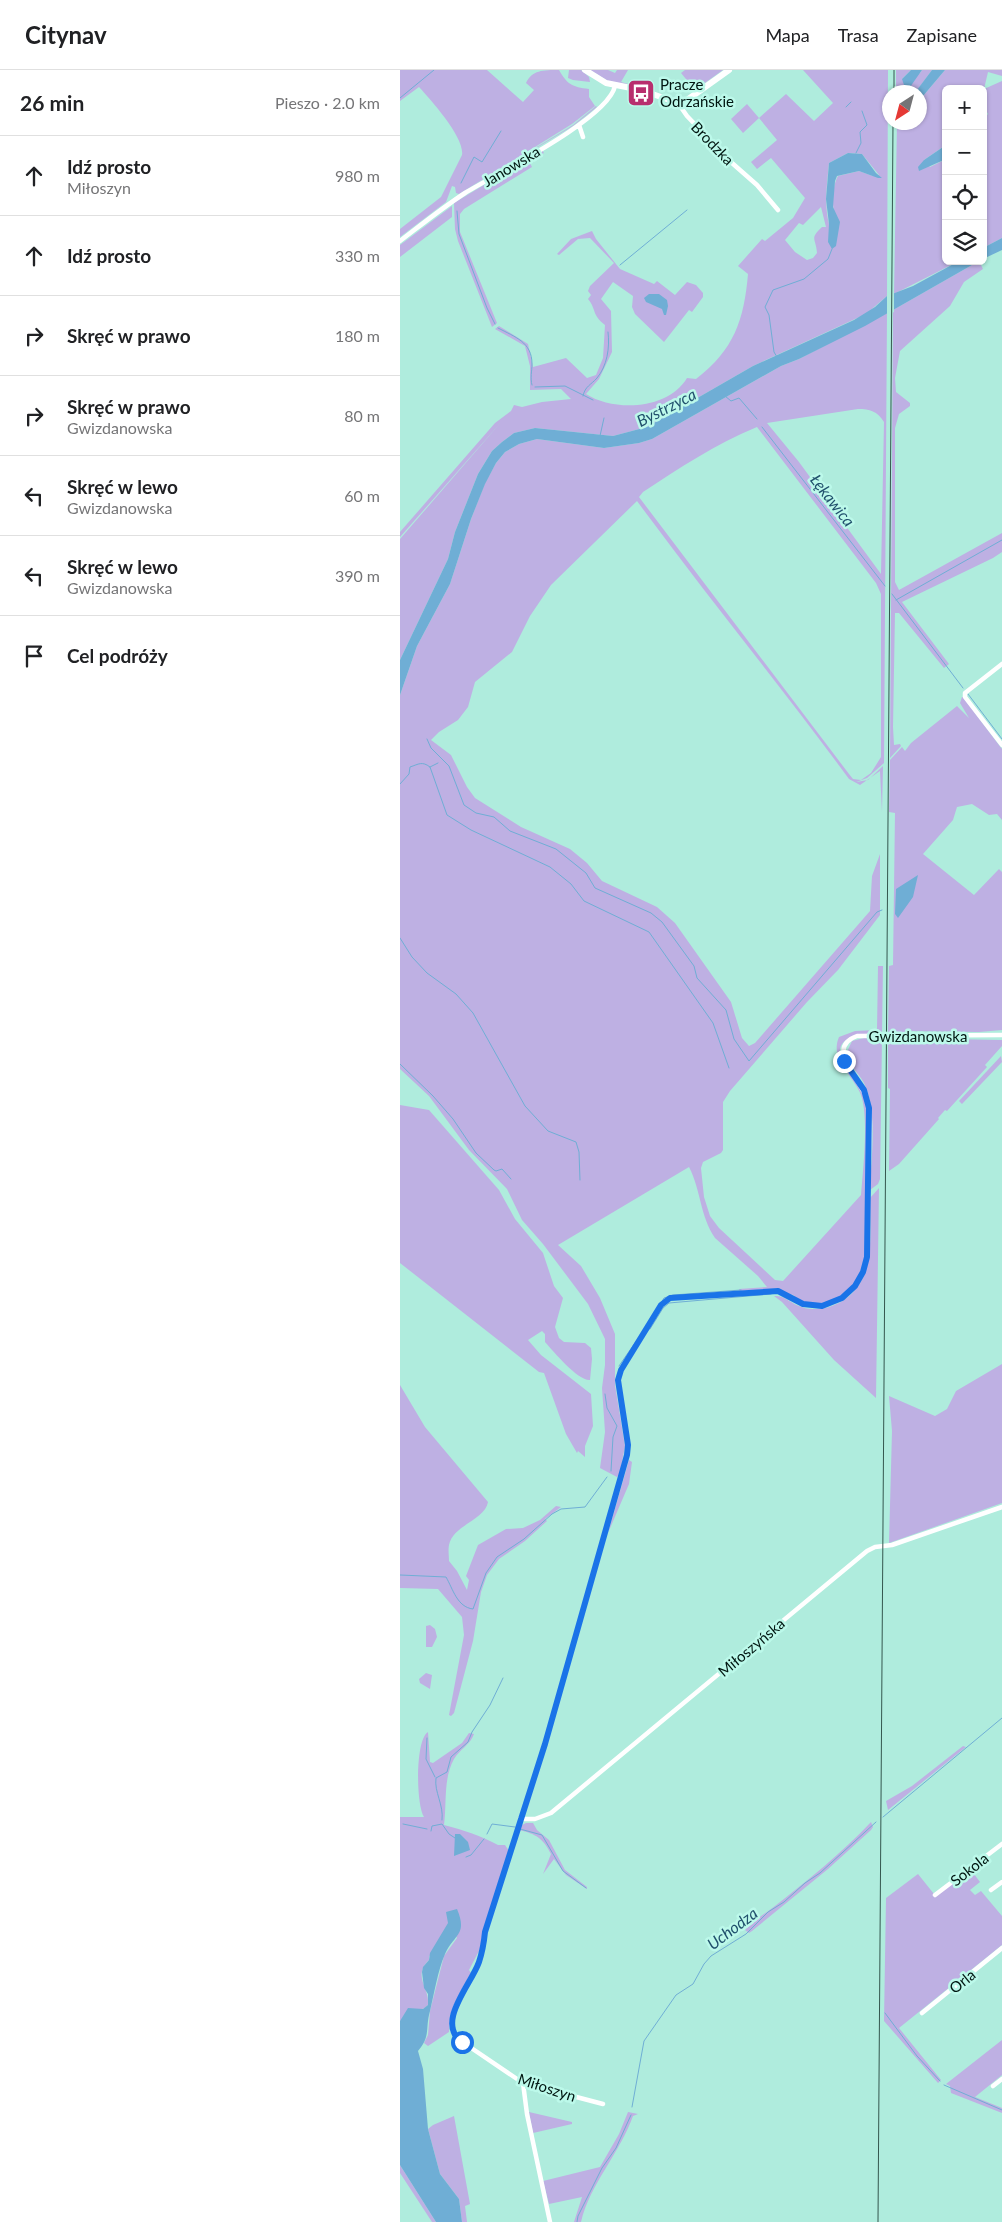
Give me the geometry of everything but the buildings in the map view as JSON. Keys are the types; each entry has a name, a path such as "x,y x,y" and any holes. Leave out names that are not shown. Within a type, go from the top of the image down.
{"street":[{"path":"586,70 598,79 615,86 641,90 678,104 687,100 729,70"},
{"name":"Janowska","path":"400,241 465,194 579,125 610,97 615,86"},
{"name":"Brodzka","path":"678,104 686,116 732,163 757,185 778,210"},
{"path":"579,125 583,137"},
{"path":"1002,664 965,693 965,697 1002,746"},
{"name":"Gwizdanowska","path":"778,1291 810,1306 828,1305 842,1298 855,1286 866,1264 869,1108 864,1090 844,1061 843,1054 846,1043 857,1036 1002,1035"},
{"name":"Miłoszyn","path":"603,2104 523,2083 458,2039 453,2034 451,2021 479,1962 485,1932 545,1744 620,1481 628,1445 618,1385 619,1375 661,1305 673,1298 778,1291"},
{"name":"Miłoszyńska","path":"520,1819 535,1819 551,1813 867,1551 875,1547 892,1545 1002,1507"},
{"name":"Sokola","path":"935,1895 1002,1844"},
{"path":"991,1890 1002,1882"},
{"name":"Orla","path":"922,2013 1002,1948"},
{"path":"993,2086 1002,2079"},
{"path":"523,2083 527,2114 550,2222"}],"shaded area":[{"path":"400,70 487,70 523,102 534,90 526,83 531,75 543,71 559,70 571,84 589,89 589,97 595,106 572,124 459,194 456,193 455,187 452,186 446,202 400,237 400,229 441,197 462,155 462,148 453,129 419,87 400,101"},
{"path":"569,70 581,70 589,77 590,82 568,78"},
{"path":"590,70 608,70 615,73 617,70 628,70 621,82 635,86 608,81"},
{"path":"685,70 723,70 695,90 681,73"},
{"path":"803,70 888,70 888,85 882,85 882,130 888,130 887,296 866,314 753,366 647,427 613,436 535,428 514,433 492,451 478,474 455,532 448,559 400,660 400,539 502,421 400,537 400,532 495,423 511,411 514,405 522,407 542,402 571,399 561,389 530,390 530,366 525,346 495,329 499,326 528,344 533,367 566,358 587,378 596,375 603,358 605,325 596,315 588,299 591,295 588,291 590,286 614,263 590,238 578,239 559,255 557,254 571,239 592,231 596,239 620,269 654,284 657,281 675,295 687,282 696,285 703,293 703,297 692,312 689,310 664,342 635,314 632,307 633,296 613,282 601,299 611,311 612,352 599,379 586,394 611,404 640,405 667,397 678,389 687,378 696,379 720,357 735,333 740,320 744,306 748,274 738,266 762,239 765,241 793,218 805,198 771,158 757,169 751,162 777,140 759,118 786,94 814,121 833,103","holes":["848,153 862,154 879,175 873,176 859,171 838,176 833,200 834,210 839,223 838,229 829,224 827,216 826,194 829,163","821,207 826,227 822,227 814,237 817,253 813,258 807,260 795,252 785,240 799,223 803,225"]},
{"path":"896,70 911,70 902,79 920,73 922,70 932,70 921,85 896,85"},
{"path":"945,70 1002,70 1002,76 988,72 985,85 942,85 942,148 924,160 930,167 942,161 942,265 951,265 894,294 897,130 927,130 927,91"},
{"path":"1002,81 1002,238 987,246 987,115 987,88"},
{"path":"747,104 759,118 743,133 731,119"},
{"path":"596,106 573,126 461,193 573,125"},
{"path":"542,150 544,153 529,161 532,167 464,209 460,214 460,232 497,323 492,327 458,241 455,229 454,203"},
{"path":"452,206 452,217 400,257 400,245"},
{"path":"972,265 981,265 983,269 964,282 950,306 900,351 895,378 896,392 910,403 910,406 899,414 895,428 895,582 899,590 1002,533 1002,552 902,602 949,664 944,668 899,613 895,613 893,727 894,745 900,744 901,746 890,758 893,310"},
{"path":"887,313 884,763 867,778 856,782 867,780 860,785 849,779 637,501 551,585 530,616 512,652 475,682 468,707 458,720 439,732 431,740 451,755 467,787 475,798 521,827 570,849 587,863 602,881 657,907 675,923 731,1002 742,1038 749,1046 755,1043 870,911 872,876 880,854 880,915 838,970 807,1002 730,1091 723,1102 723,1150 721,1153 703,1162 701,1168 704,1197 710,1216 719,1228 775,1280 783,1281 861,1195 865,1117 861,1095 840,1060 837,1053 837,1045 839,1037 855,1031 877,1030 878,966 883,966 882,1034 866,1034 850,1038 844,1041 840,1054 843,1064 860,1086 867,1108 865,1257 859,1276 847,1292 832,1301 824,1303 808,1303 780,1289 740,1293 739,1289 767,1287 758,1276 715,1238 706,1221 689,1167 558,1245 581,1266 600,1298 615,1334 615,1385 625,1446 620,1473 617,1477 600,1468 605,1432 602,1388 605,1365 605,1339 588,1304 543,1244 522,1220 507,1189 469,1150 429,1096 400,1069 400,695 417,646 450,584 485,483 496,463 505,452 519,444 537,439 604,448 639,443 652,439 781,366 799,359","holes":["858,409 873,411 884,422 881,574 799,462 767,423","757,427 876,583 881,594 881,757 871,773 861,780 853,779 849,774 639,497 643,492 698,457"]},
{"path":"962,697 1002,749 1002,820 997,814 989,815 972,804 957,807 953,820 923,854 974,895 999,869 1002,872 1002,1030 979,1032 906,1031 906,1034 888,1034 889,966 893,965 895,813 889,812 890,760 902,747 905,751 911,743 957,706 969,718 960,703"},
{"path":"883,766 882,812 880,771 871,778"},
{"path":"864,1038 882,1039 880,1179 878,1184 870,1190 873,1136 871,1107 864,1083 849,1062 846,1054 852,1041"},
{"path":"888,1038 1002,1040 1002,1046 985,1065 987,1067 947,1111 945,1110 899,1164 889,1171 890,1089 888,1088"},
{"path":"1001,1056 1002,1062 962,1104 959,1101"},
{"path":"400,1105 429,1110 499,1190 515,1219 543,1253 554,1286 563,1298 555,1327 559,1338 564,1342 585,1343 591,1348 590,1380 579,1376 560,1359 545,1342 545,1334 542,1331 528,1340 541,1355 591,1394 593,1426 585,1446 585,1457 578,1451 577,1453 566,1434 544,1373 539,1372 400,1263"},
{"path":"879,1188 876,1398 834,1360 782,1302 774,1296 781,1297 804,1308 817,1309 839,1303 851,1294 860,1283 866,1270 870,1242 870,1198"},
{"path":"1002,1364 1002,1503 889,1543 892,1431 889,1396 935,1416 947,1409 956,1391"},
{"path":"400,1385 425,1427 488,1502 481,1514 456,1532 449,1545 449,1561 457,1571 467,1590 469,1580 466,1576 478,1545 506,1529 523,1528 540,1520 556,1506 561,1507 545,1519 547,1521 525,1541 499,1559 487,1575 481,1592 473,1641 454,1713 451,1716 449,1715 464,1635 462,1617 438,1589 400,1588"},
{"path":"629,1460 632,1462 629,1484 608,1533"},
{"path":"430,1625 435,1629 437,1637 432,1647 426,1647 426,1626"},
{"path":"426,1673 432,1675 430,1689 420,1683 419,1679"},
{"path":"428,1732 430,1762 433,1763 462,1743 469,1733 474,1734 454,1759 448,1775 444,1825 498,1845 505,1845 509,1851 479,1951 469,1970 471,1973 450,2015 449,2032 428,2046 424,2043 428,2035 430,2011 444,1956 457,1938 449,1923 422,1972 428,2005 400,2021 400,1817 424,1817 419,1800 418,1773 421,1747 424,1737"},
{"path":"963,1746 966,1747 888,1810 886,1801 912,1786"},
{"path":"871,1822 873,1827 871,1830 828,1869 752,1931 749,1933 745,1930 824,1866"},
{"path":"526,1823 533,1823 537,1830 549,1840 565,1870 587,1887 587,1889 566,1875 554,1859 543,1874 551,1854 545,1844 538,1838 530,1833 519,1830 520,1826"},
{"path":"971,1870 980,1882 970,1890 975,1895 981,1891 1002,1916 1002,1945 899,2028 941,2080 938,2083 884,2021 886,1898 918,1874 934,1894"},
{"path":"1002,2040 1002,2075 975,2097 1002,2108 1002,2113 951,2093 950,2086 946,2084"},
{"path":"529,2112 572,2122 572,2124 533,2133"},
{"path":"628,2112 638,2114 633,2116 621,2143 591,2195 581,2222 574,2222 582,2197 549,2204 543,2181 600,2167 619,2134"},
{"path":"454,2116 470,2204 465,2206 467,2222 462,2222 459,2199 440,2174 428,2129"},
{"path":"400,2165 436,2222 432,2222 400,2173"}],"water":[{"path":"911,70 922,70 912,85 904,85 902,79"},
{"path":"932,70 945,70 927,91 927,85 921,85"},
{"path":"942,148 942,161 919,171 918,167 924,160"},
{"path":"848,153 862,154 882,178 859,171 837,176 833,207 840,222 836,246 832,249 828,242 829,224 826,199 829,163"},
{"path":"1002,238 1002,250 987,257 987,246"},
{"path":"952,265 972,265 865,326 781,366 652,439 639,443 604,448 537,439 519,444 505,452 496,463 485,484 471,519 450,584 417,646 400,695 400,660 448,559 455,532 478,474 492,451 502,442 514,433 535,428 613,436 647,427 753,366 854,320 875,307 887,296 913,286"},
{"path":"649,294 659,294 667,300 666,315 664,315 662,309 646,302 644,298"},
{"path":"918,875 913,897 898,918 895,914 896,889"},
{"path":"455,1834 460,1834 468,1842 470,1850 454,1856"},
{"path":"457,1909 461,1924 460,1929 445,1954 436,1982 425,2041 418,2051 423,2069 428,2129 440,2174 459,2199 462,2222 436,2222 400,2165 400,2021 408,2008 423,2009 428,2005 428,1994 424,1988 423,1967 429,1960 430,1953 448,1923 446,1912"}],"pier":[{"path":"894,291 894,312 887,316 887,293"}],"waterway":[{"path":"400,98 434,70"},
{"path":"846,107 851,102"},
{"path":"856,153 861,143 860,132 867,125 862,111"},
{"path":"461,183 474,157 482,162 501,131"},
{"path":"620,265 687,210"},
{"path":"457,211 459,234 495,324"},
{"path":"777,357 774,352 769,315 765,307 773,290 804,279 828,259 832,249"},
{"path":"498,328 521,341 529,350 532,364 532,385"},
{"path":"583,396 603,368 609,344 608,332"},
{"path":"535,387 565,386 593,400"},
{"name":"Łękawica","path":"725,396 731,401 739,398 757,419"},
{"path":"600,436 604,418"},
{"name":"Łękawica","path":"762,427 885,586"},
{"path":"896,600 1002,540"},
{"name":"Łękawica","path":"892,594 963,688"},
{"name":"Łękawica","path":"968,694 1002,739"},
{"path":"427,739 431,748 449,766 464,805 476,813 494,817 510,831 556,849 586,873 595,888 651,913 662,922 694,966 697,978 726,1010 734,1039 749,1061 877,912 882,910"},
{"path":"430,767 438,763"},
{"path":"400,784 409,774 410,767 420,764 427,765 430,767 447,815 471,830 550,867 571,884 584,901 649,932 713,1023 729,1068"},
{"path":"400,938 412,957 427,973 456,994 473,1013 525,1106 548,1131 576,1142 579,1152 580,1180"},
{"path":"400,1064 433,1096 453,1119 476,1153 494,1170 502,1169 511,1179"},
{"path":"661,1303 664,1298 673,1295 741,1290"},
{"path":"650,1329 663,1308 669,1303 771,1294"},
{"path":"619,1366 637,1340"},
{"path":"605,1394 607,1408 617,1426 613,1437 611,1471"},
{"path":"400,1575 446,1577 459,1601 468,1608 473,1609 486,1573 497,1557 524,1539 552,1514 561,1509 585,1507 607,1477"},
{"path":"442,1820 442,1809 436,1788 436,1778 447,1772 451,1757 468,1742 472,1732 490,1705 503,1678"},
{"name":"Uchodza","path":"883,1817 1002,1718"},
{"path":"427,1738 426,1759 435,1777"},
{"name":"Uchodza","path":"632,2107 644,2041 676,1995 693,1984 704,1964 711,1956 746,1934 768,1912 784,1902 805,1883 820,1873 876,1822"},
{"path":"403,1824 427,1829"},
{"path":"431,1831 432,1826 442,1824 449,1834 455,1838"},
{"path":"487,1834 492,1824 515,1827"},
{"path":"520,1829 542,1835 563,1871 586,1888"},
{"path":"466,1857 471,1855 484,1839"},
{"path":"885,2013 917,2056 940,2081"},
{"path":"944,2085 1002,2110"},
{"name":"Uchodza","path":"577,2222 578,2216 602,2168 616,2148 631,2115"}],"railway":[{"path":"894,70 894,85"},
{"path":"878,2222 893,130"}],"place":[{"name":"Pracze Odrzańskie","path":"641,93"}],"route":[{"path":"462,2042 453,2034 451,2021 479,1962 485,1932 559,1697 627,1455 628,1445 618,1380 619,1375 661,1305 670,1298 778,1291 803,1304 822,1306 842,1298 855,1286 863,1272 867,1257 870,1119 864,1090 844,1061"}],"water label":[{"name":"Bystrzyca","path":"666,407"}]}
